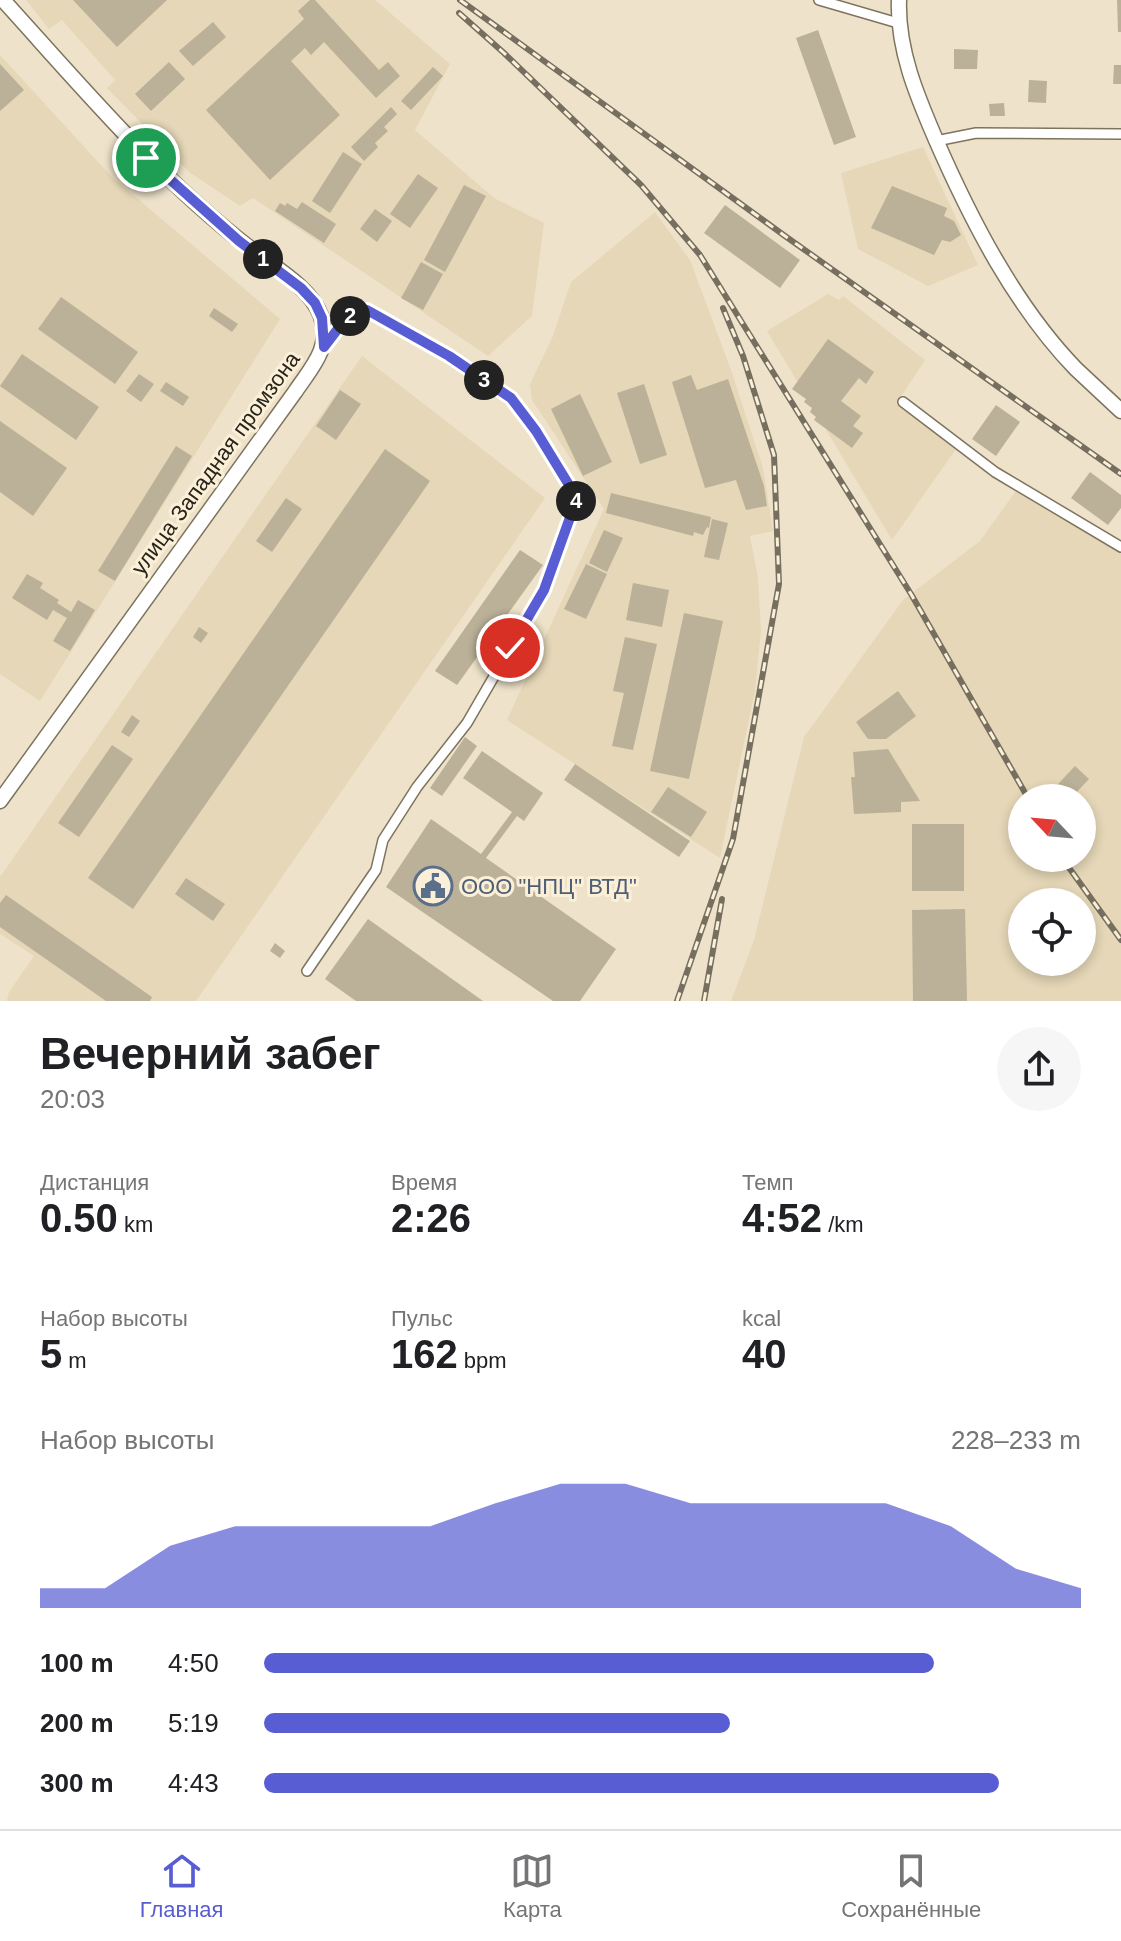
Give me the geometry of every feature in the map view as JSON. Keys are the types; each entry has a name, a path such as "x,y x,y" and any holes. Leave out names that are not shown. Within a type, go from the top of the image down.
{"street":[{"name":"улица Западная промзона","path":"0,801 295,392 324,347 322,318 308,295 239,241 146,158 3,0"},
{"path":"819,0 898,23"},
{"path":"899,0 898,23 916,94 982,237 1035,317 1074,367 1121,411"},
{"path":"936,141 976,133 1121,134"},
{"path":"307,971 376,870 383,840 417,787 467,723 544,590 577,498 536,431 511,398 449,356 367,310 347,317 324,347"},
{"path":"903,402 995,472 1121,547"}],"shaded area":[{"path":"26,0 375,0 450,64 415,130 494,198 544,223 532,316 488,356 253,198 240,206 189,172 107,88 115,80 62,20 49,29"},
{"path":"0,55 112,177 280,319 40,701 0,674"},
{"path":"923,147 978,265 928,286 858,249 841,173"},
{"path":"655,212 690,260 731,370 763,468 773,531 750,536 758,578 761,631 755,691 720,858 507,720 604,509 532,400 530,384 553,336 571,282"},
{"path":"828,294 839,300 843,296 925,360 896,404 958,446 892,540 767,331"},
{"path":"362,356 545,498 196,1001 7,1001 9,992 34,956 0,934 0,877"},
{"path":"1018,488 1121,551 1121,1001 731,1001 754,940 804,737 903,600 980,541"}],"building":[{"path":"73,0 167,0 117,47"},
{"path":"310,0 315,0 379,70 388,62 400,76 376,98 324,42 311,55 305,48 291,61 340,115 270,180 206,110 304,19 298,11"},
{"path":"1117,0 1121,0 1121,32 1118,32"},
{"path":"213,22 226,37 193,66 179,51"},
{"path":"818,30 856,137 834,145 796,38"},
{"path":"954,49 978,50 977,69 954,69"},
{"path":"169,62 185,79 151,111 135,94"},
{"path":"0,64 24,90 0,111"},
{"path":"1114,65 1121,65 1121,84 1113,84"},
{"path":"433,67 443,76 411,110 401,101"},
{"path":"1029,80 1047,81 1046,103 1028,102"},
{"path":"1004,103 1005,116 990,116 989,104"},
{"path":"391,107 397,114 384,127 388,131 375,143 378,147 364,161 351,147"},
{"path":"343,152 362,164 330,213 312,201"},
{"path":"418,174 438,188 410,228 390,214"},
{"path":"464,185 486,196 445,272 424,260"},
{"path":"892,186 947,208 944,216 954,221 961,235 950,242 942,240 934,255 871,228"},
{"path":"302,202 336,224 324,243 275,211 280,203 297,209"},
{"path":"725,205 800,260 780,288 704,233"},
{"path":"375,209 392,221 377,242 360,229"},
{"path":"421,262 443,274 423,310 401,298"},
{"path":"61,297 138,352 115,384 38,329"},
{"path":"214,308 238,324 232,332 209,316"},
{"path":"828,339 874,372 866,384 859,378 841,401 861,416 853,426 863,433 852,448 814,420 816,417 810,412 812,408 804,402 806,399 792,389"},
{"path":"22,354 99,407 76,440 0,386"},
{"path":"139,374 154,384 141,402 126,391"},
{"path":"691,375 697,390 728,379 764,486 767,506 746,510 736,480 705,488 672,382"},
{"path":"166,382 189,397 183,406 160,391"},
{"path":"644,384 667,455 640,464 617,393"},
{"path":"340,390 361,404 336,440 316,426"},
{"path":"580,394 612,462 583,476 551,409"},
{"path":"996,405 1020,422 996,456 972,439"},
{"path":"0,421 67,468 33,516 0,492"},
{"path":"176,446 192,456 115,581 98,571"},
{"path":"385,449 430,481 133,909 88,878"},
{"path":"1090,472 1121,495 1121,508 1108,525 1071,498"},
{"path":"611,493 711,517 709,528 703,535 694,532 693,536 606,513"},
{"path":"286,498 302,509 272,552 256,541"},
{"path":"712,519 728,523 719,560 704,557"},
{"path":"604,530 623,538 607,572 589,563"},
{"path":"520,550 543,565 457,685 435,671"},
{"path":"586,564 607,574 586,619 564,609"},
{"path":"27,574 43,583 40,588 71,612 78,600 95,610 70,651 53,641 67,618 53,610 47,620 12,598"},
{"path":"633,583 669,590 662,627 626,620"},
{"path":"684,613 723,621 689,779 650,771"},
{"path":"199,627 208,633 201,643 193,637"},
{"path":"625,637 657,644 633,750 612,746 624,693 613,691"},
{"path":"898,691 916,716 886,739 868,739 856,722"},
{"path":"132,715 140,721 129,737 121,732"},
{"path":"465,737 477,746 442,796 430,788"},
{"path":"112,745 133,759 79,837 58,823"},
{"path":"888,749 920,801 901,802 901,812 854,814 851,777 855,777 853,752"},
{"path":"482,751 543,793 524,821 517,816 486,858 616,949 580,1001 553,1001 386,887 431,819 481,854 512,812 463,778"},
{"path":"575,764 690,841 679,857 564,780"},
{"path":"1075,766 1089,779 1084,784 1058,784"},
{"path":"668,787 707,812 691,837 651,812"},
{"path":"912,824 964,824 964,891 912,891"},
{"path":"186,878 225,904 213,921 175,894"},
{"path":"6,895 152,997 150,1001 106,1001 0,927 0,903"},
{"path":"965,909 967,1001 913,1001 912,910"},
{"path":"368,919 483,1001 356,1001 325,979"},
{"path":"275,943 285,951 280,958 270,951"}],"railway":[{"path":"460,0 1121,474"},
{"path":"459,13 641,185 700,255 911,594 1020,784"},
{"path":"677,1001 733,839 779,584 774,455 743,356 723,308"},
{"path":"1072,872 1121,940"},
{"path":"704,1001 722,899"}],"place":[{"name":"ООО \"НПЦ\" ВТД\"","path":"433,886"}],"route":[{"path":"146,158 239,241 301,288 315,303 322,318 324,347 347,317 367,310 449,356 511,398 536,431 577,498 544,590 510,648"}]}
